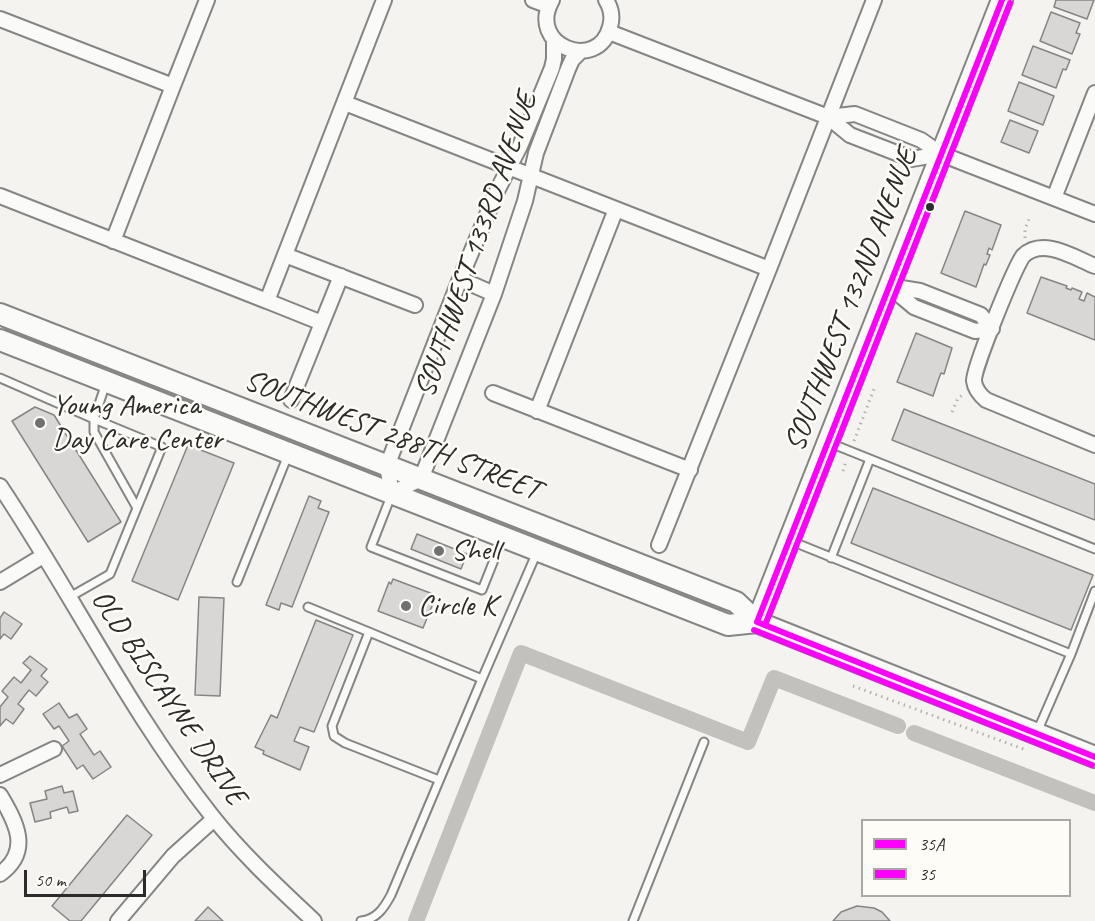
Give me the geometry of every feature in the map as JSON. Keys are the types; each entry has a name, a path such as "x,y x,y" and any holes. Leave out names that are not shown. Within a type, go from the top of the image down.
{"main road":[{"name":"SOUTHWEST 132ND AVENUE","path":"757,622 1002,0"},
{"name":"SOUTHWEST 288TH STREET","path":"0,314 736,602 757,622 1033,743 1095,757"},
{"name":"SOUTHWEST 288TH STREET","path":"0,340 728,624 757,622"},
{"path":"107,381 115,359"}],"street":[{"path":"113,241 207,0"},
{"path":"267,301 384,0"},
{"path":"533,0 550,3"},
{"path":"554,40 562,47 581,51 598,46 609,32 611,12 606,0"},
{"path":"659,544 874,0"},
{"name":"SOUTHWEST 133RD AVENUE","path":"387,466 460,279 552,68 554,40 547,24 550,3"},
{"path":"0,19 173,86"},
{"path":"609,32 828,117 850,135 912,159 941,154"},
{"name":"SOUTHWEST 133RD AVENUE","path":"421,479 494,294 525,201 536,153 566,73 572,60 581,51"},
{"path":"1054,198 1095,93"},
{"path":"345,103 769,269"},
{"path":"828,117 855,114 921,140 941,154 1095,214"},
{"path":"0,196 322,323"},
{"path":"537,411 616,209"},
{"path":"1095,266 1050,249 1035,248 1027,252 1016,267 975,375 975,385 986,400 1095,445"},
{"path":"285,255 415,305"},
{"path":"291,400 341,276"},
{"path":"460,279 494,294"},
{"path":"889,286 914,307 975,331 992,329"},
{"path":"493,393 690,470"},
{"path":"387,466 392,494 421,479"},
{"name":"OLD BISCAYNE DRIVE","path":"0,486 148,727 214,819 280,889 314,921"},
{"path":"0,582 43,556"},
{"path":"0,775 54,749"},
{"path":"0,795 15,821 18,846 14,859 0,874"},
{"path":"126,918 173,856 214,819"}],"lane":[{"path":"0,378 162,447 110,574 68,598"},
{"path":"107,381 93,419 94,432 137,508"},
{"path":"828,442 1095,549"},
{"path":"237,582 289,452"},
{"path":"831,558 870,459"},
{"path":"392,494 371,547 382,552 482,590 503,537"},
{"path":"790,540 1071,654"},
{"path":"362,921 376,916 384,908 391,895 538,550"},
{"path":"1033,743 1095,591"},
{"path":"308,608 482,679"},
{"path":"369,632 332,726 334,736 345,743 439,780"},
{"path":"633,921 704,742"}],"path":[{"path":"1025,229 1030,217"},
{"path":"843,471 874,389"},
{"path":"952,412 958,398"},
{"path":"853,686 1033,743"}],"building":[{"path":"1056,0 1094,0 1087,19 1054,7"},
{"path":"1051,12 1080,23 1076,33 1080,34 1072,54 1040,41"},
{"path":"1033,46 1070,60 1066,70 1063,69 1056,88 1022,75"},
{"path":"1019,82 1054,96 1043,125 1008,111"},
{"path":"1010,120 1038,131 1029,153 1001,142"},
{"path":"965,211 1001,225 992,250 989,248 987,254 990,255 986,265 984,264 976,287 941,273"},
{"path":"1041,277 1067,286 1066,288 1071,290 1072,288 1082,292 1079,299 1084,301 1087,293 1095,297 1095,340 1027,313"},
{"path":"916,333 952,348 944,374 941,373 933,396 897,382"},
{"path":"35,407 54,415 121,522 88,542 12,421"},
{"path":"904,409 1095,484 1095,520 892,440"},
{"path":"188,445 234,463 178,600 132,581"},
{"path":"873,488 1093,575 1071,630 851,543"},
{"path":"309,496 321,501 318,508 329,512 292,607 281,603 279,610 266,605"},
{"name":"Shell","path":"417,534 467,554 461,569 411,549"},
{"name":"Circle K","path":"393,579 433,594 431,599 434,601 423,628 378,611 389,582 391,584"},
{"path":"199,597 224,598 220,696 195,695"},
{"path":"4,612 22,624 11,639 4,634 0,639 0,618"},
{"path":"316,620 353,635 314,732 300,727 294,741 309,747 300,770 263,754 264,751 255,747 271,715 277,718"},
{"path":"30,656 47,669 41,676 48,682 36,696 29,690 18,704 24,709 13,724 6,719 0,726 0,707 8,697 2,691 14,677 21,683 31,670 23,663"},
{"path":"59,703 69,718 77,714 87,729 80,734 94,755 100,751 111,767 93,779 83,765 77,769 62,746 69,741 59,726 54,729 43,714"},
{"path":"62,786 64,793 73,791 78,811 69,813 67,807 50,812 51,818 35,822 30,803 47,799 45,791"},
{"path":"127,815 152,835 81,921 70,921 52,906"},
{"path":"857,906 874,908 882,912 890,921 833,921 841,912"},
{"path":"208,907 223,921 195,921"}],"waterway":[{"path":"416,921 521,653 748,742 774,678 898,726"},
{"path":"914,733 1095,803"}],"transit line":[{"name":"35A","path":"757,622 1002,0"},
{"name":"35","path":"765,625 1010,3"},
{"name":"35A","path":"757,622 1095,757"},
{"name":"35","path":"754,630 1092,765"}],"place":[{"name":"Young America Day Care Center","path":"40,423"},
{"name":"Shell","path":"439,551"},
{"name":"Circle K","path":"406,606"}]}
